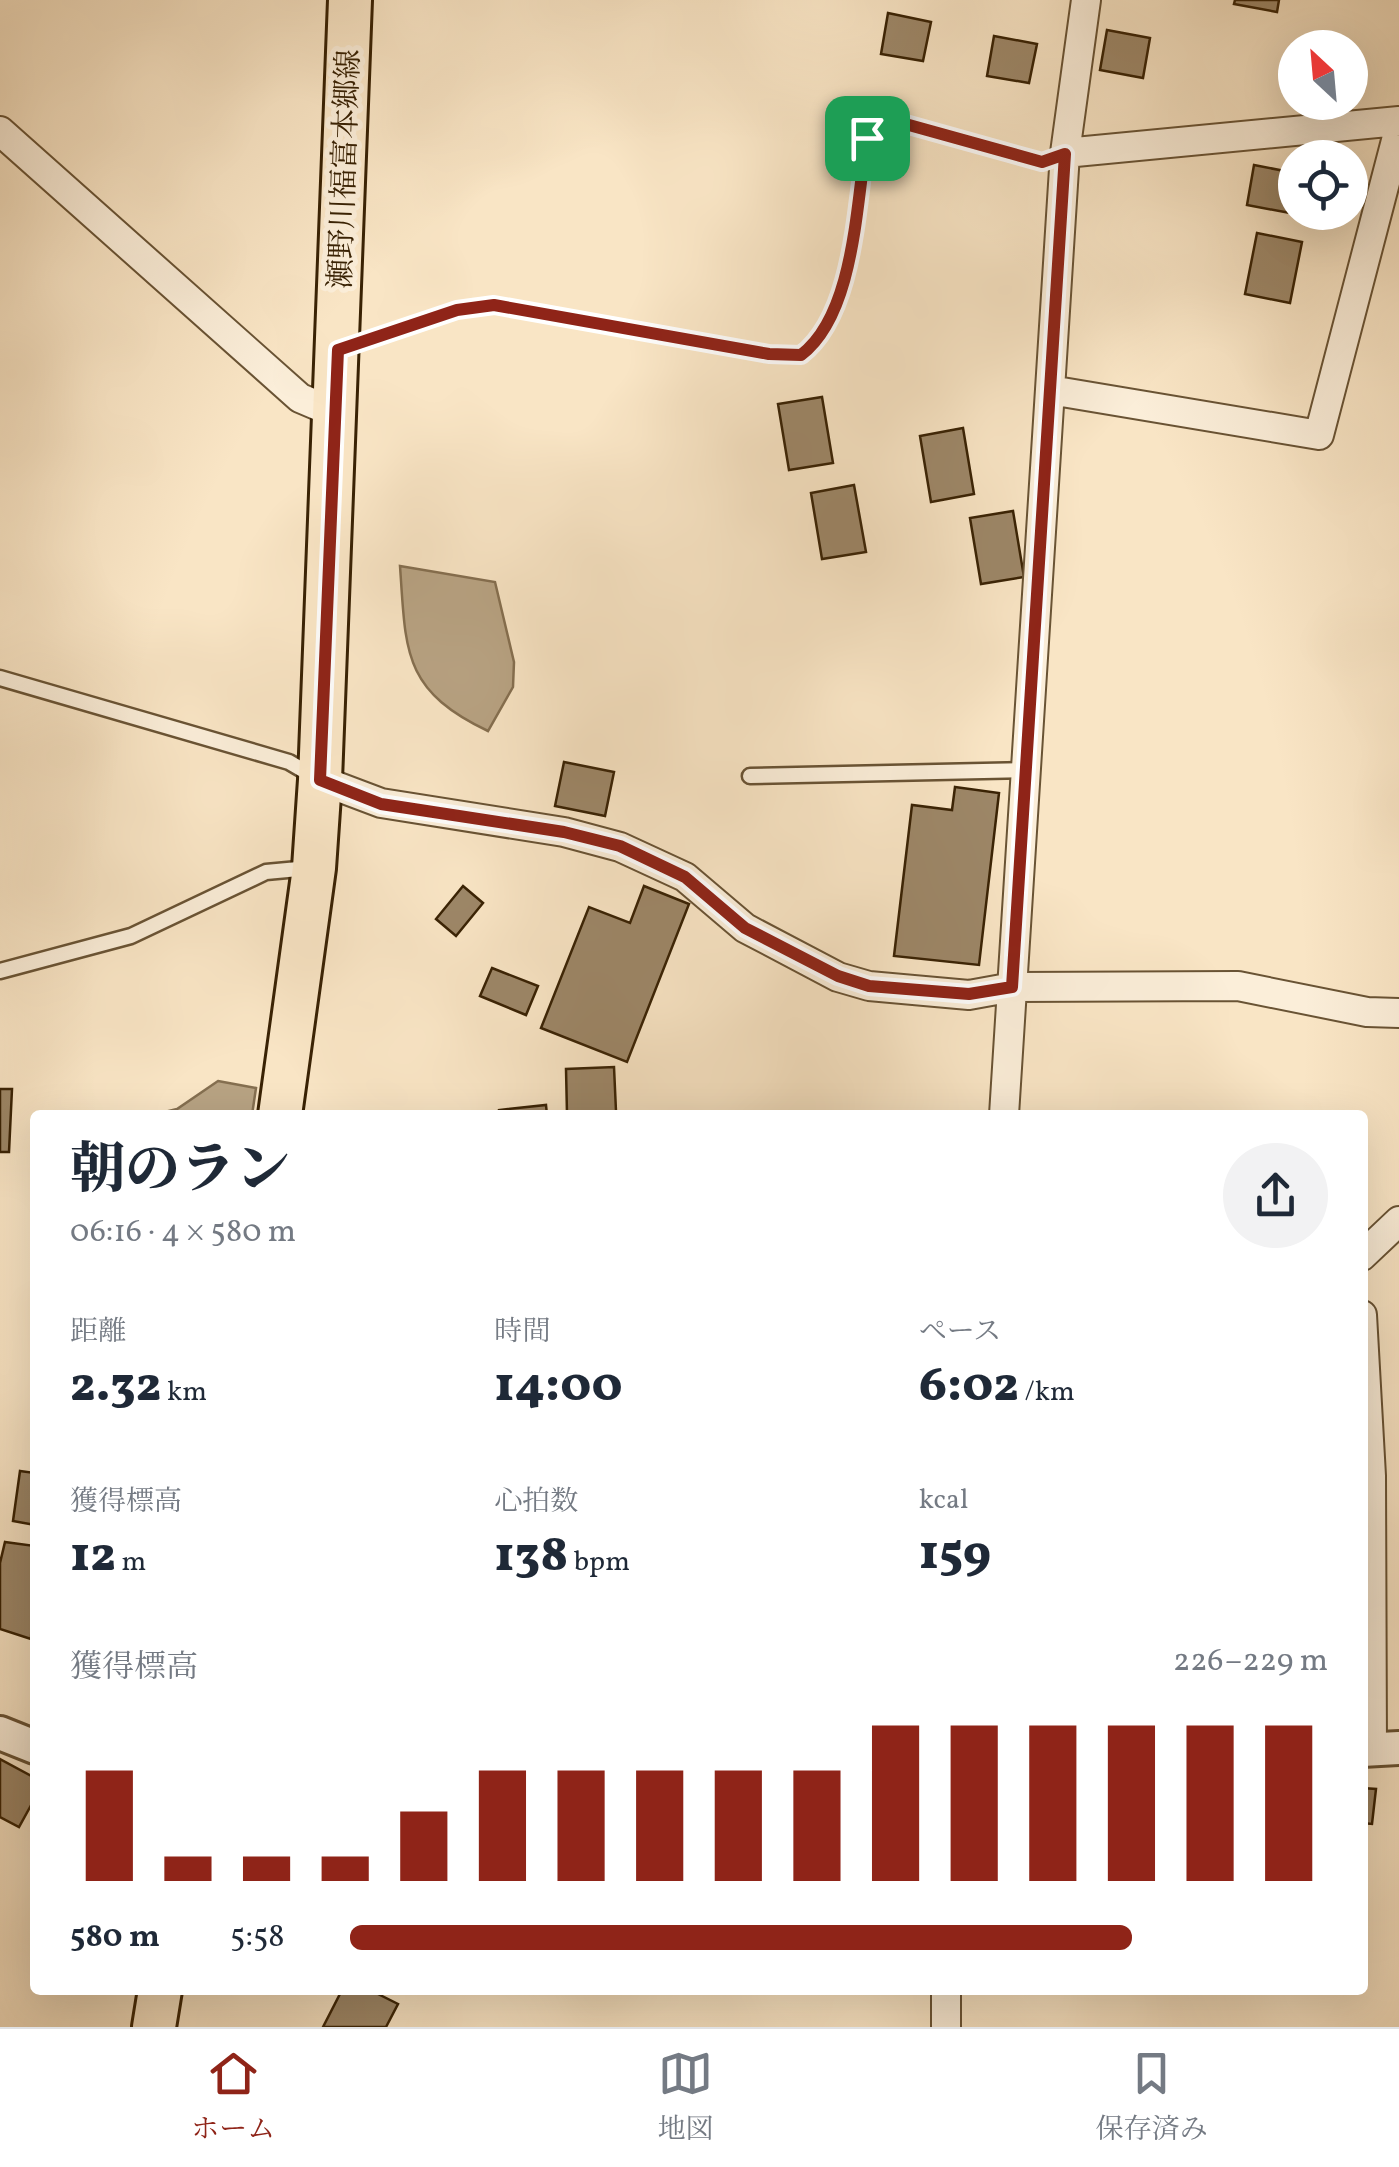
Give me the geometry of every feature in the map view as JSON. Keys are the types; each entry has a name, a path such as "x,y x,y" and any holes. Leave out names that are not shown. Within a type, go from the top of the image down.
{"main road":[{"name":"瀬野川福富本郷線","path":"281,1110 314,868 320,780 350,0"},
{"path":"154,2027 159,1995"}],"street":[{"path":"1004,1110 1065,154 1086,0"},
{"path":"1065,154 1399,120"},
{"path":"1050,390 1319,435 1399,129"},
{"path":"0,132 300,398 333,412"},
{"path":"320,780 381,804 564,832 620,846 685,877 745,928 838,976 869,986 969,994 1012,987 1238,986 1367,1012 1399,1014"},
{"path":"1368,1250 1399,1220"},
{"path":"1368,1422 1378,1749"},
{"path":"0,1733 30,1745"},
{"path":"946,1995 946,2027"}],"lane":[{"path":"0,678 289,762 320,780"},
{"path":"750,776 1028,770"},
{"path":"0,971 130,936 266,872 314,868"}],"path":[{"path":"338,350 457,310 494,305 769,354 801,355 821,340 837,311 874,121 891,120 1042,162 1065,154"}],"shaded area":[{"path":"400,566 495,582 514,662 513,687 488,731 439,700 414,665 404,622"},
{"path":"218,1081 256,1088 253,1110 173,1110"}],"building":[{"path":"1235,0 1279,0 1277,12 1234,4"},
{"path":"888,13 931,22 923,61 881,54"},
{"path":"1107,30 1150,38 1143,78 1100,70"},
{"path":"994,36 1037,44 1029,83 987,76"},
{"path":"1254,165 1278,170 1278,211 1247,205"},
{"path":"1257,233 1302,242 1290,303 1245,294"},
{"path":"822,397 833,463 789,470 778,404"},
{"path":"963,428 974,494 931,502 920,436"},
{"path":"854,485 866,552 822,559 811,493"},
{"path":"1013,511 1024,577 981,584 970,518"},
{"path":"564,762 614,772 605,816 555,806"},
{"path":"955,787 999,793 979,965 894,956 912,805 952,810"},
{"path":"463,886 483,903 456,936 436,919"},
{"path":"644,886 689,904 627,1062 541,1028 589,907 630,923"},
{"path":"492,968 538,986 526,1015 480,996"},
{"path":"614,1067 616,1110 567,1110 566,1069"},
{"path":"0,1089 12,1089 9,1152 0,1152"},
{"path":"546,1105 546,1110 499,1110"},
{"path":"20,1471 30,1472 30,1524 13,1521"},
{"path":"5,1542 30,1545 30,1639 0,1629 0,1563"},
{"path":"0,1759 30,1775 30,1807 19,1827 0,1817"},
{"path":"1368,1788 1376,1789 1372,1824 1368,1824"},
{"path":"339,1995 380,1995 398,2004 386,2027 323,2027"}],"route":[{"path":"891,120 1042,162 1065,154 1012,987 969,994 869,986 838,976 745,928 685,877 620,846 564,832 381,804 320,780 338,350 457,310 494,305 769,354 801,355 821,340 837,311 867,138 874,121 891,120"}]}
